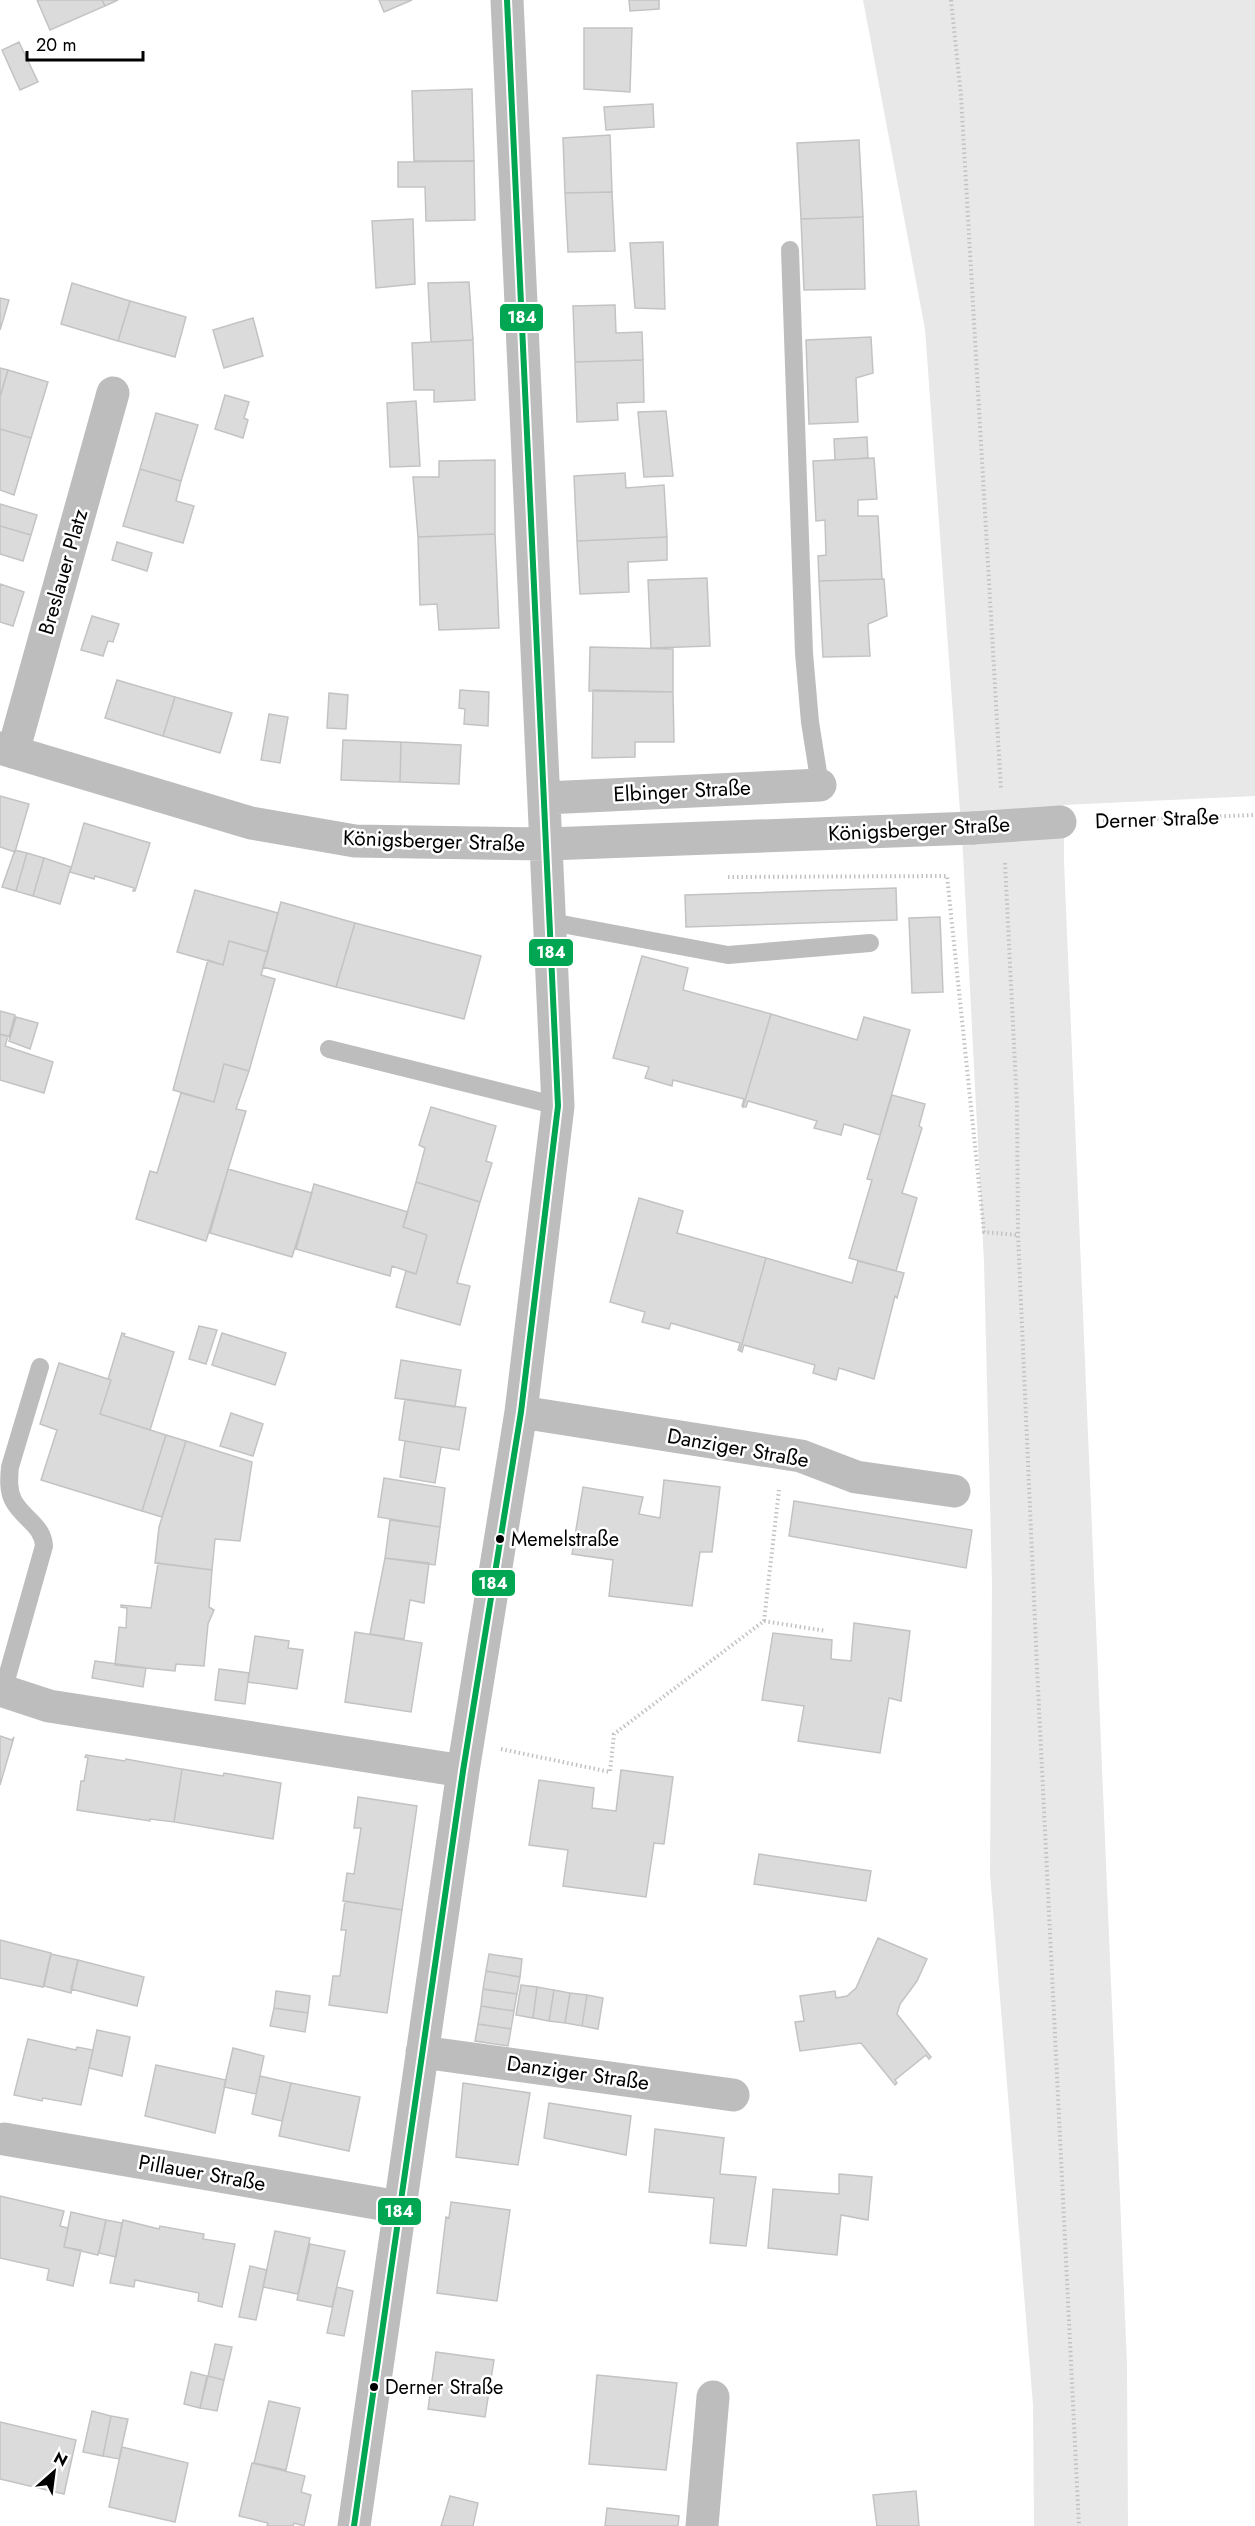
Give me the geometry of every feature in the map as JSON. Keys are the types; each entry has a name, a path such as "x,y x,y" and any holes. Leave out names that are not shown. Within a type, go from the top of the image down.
{"street":[{"path":"354,2526 466,1757 521,1412 558,1106 548,844 507,0"},
{"name":"Breslauer Platz","path":"6,750 112,393"},
{"name":"Königsberger Straße","path":"6,750 250,823 343,839 548,844 973,828 1060,822"},
{"name":"Elbinger Straße","path":"545,798 820,785"},
{"name":"Danziger Straße","path":"521,1412 801,1456 856,1477 954,1491"},
{"path":"1,1690 49,1706 466,1757"},
{"name":"Danziger Straße","path":"422,2052 733,2095"},
{"name":"Pillauer Straße","path":"4,2139 399,2207"},
{"path":"702,2526 713,2397"}],"lane":[{"path":"790,250 804,653 810,722 820,785"},
{"path":"551,921 728,955 870,943"},
{"path":"330,1049 558,1106"},
{"path":"1,1690 44,1546 44,1537 12,1500 9,1485 10,1467 40,1366"}],"path":[{"path":"951,0 961,96 1002,801"},
{"name":"Derner Straße","path":"1060,822 1255,815"},
{"path":"1005,855 1017,1105 1018,1236 1036,1655 1079,2526"},
{"path":"764,1621 783,1453"},
{"path":"466,1757 610,1772 614,1734 764,1621 826,1631"}],"shaded area":[{"path":"863,0 1255,0 1255,796 1064,805 1064,861 1127,2364 1128,2526 1034,2526 1033,2405 990,1874 992,1583 984,1262 963,853 925,329"}],"building":[{"path":"37,0 102,0 105,6 50,30"},
{"path":"102,0 118,0 105,6"},
{"path":"379,0 412,0 384,12"},
{"path":"629,0 659,0 659,9 630,11"},
{"path":"584,28 632,28 630,92 584,89"},
{"path":"19,42 38,82 20,90 2,50"},
{"path":"472,89 474,161 414,161 412,91"},
{"path":"653,104 654,127 606,130 604,107"},
{"path":"610,135 612,192 565,193 563,138"},
{"path":"859,140 863,217 801,219 797,143"},
{"path":"474,161 475,220 426,221 425,187 398,187 398,162"},
{"path":"612,192 615,251 568,252 565,193"},
{"path":"863,217 865,289 804,290 801,219"},
{"path":"413,219 415,284 376,288 372,221"},
{"path":"663,242 665,309 635,308 630,243"},
{"path":"469,282 473,340 431,342 428,283"},
{"path":"72,283 130,301 118,341 61,324"},
{"path":"0,298 9,300 0,330"},
{"path":"130,301 186,317 175,357 118,341"},
{"path":"615,305 616,333 642,332 643,360 575,362 573,306"},
{"path":"253,318 263,356 224,368 213,330"},
{"path":"871,337 873,373 856,378 858,422 809,424 806,340"},
{"path":"473,340 475,400 434,402 434,390 414,390 412,343"},
{"path":"643,360 644,402 617,403 618,420 577,422 575,362"},
{"path":"0,368 8,370 0,397"},
{"path":"8,370 48,382 31,438 0,429 0,397"},
{"path":"225,395 249,402 244,418 248,420 243,438 215,429"},
{"path":"416,401 420,466 390,467 387,403"},
{"path":"666,411 673,476 644,477 638,412"},
{"path":"156,413 198,425 181,481 140,469"},
{"path":"0,429 31,438 14,495 0,490"},
{"path":"867,437 868,458 835,460 834,439"},
{"path":"874,458 877,499 858,500 858,516 878,516 882,579 819,581 818,556 826,555 825,520 816,521 813,461"},
{"path":"495,460 495,534 418,537 413,477 439,477 439,461"},
{"path":"140,469 181,481 176,501 194,506 183,543 123,526"},
{"path":"625,473 626,488 664,485 667,537 577,541 574,476"},
{"path":"0,504 37,515 31,535 0,526"},
{"path":"0,526 31,535 23,561 0,554"},
{"path":"495,534 499,628 439,630 437,604 420,605 418,537"},
{"path":"667,537 667,560 628,562 629,592 580,594 577,541"},
{"path":"117,542 152,553 147,571 112,560"},
{"path":"707,578 710,646 651,648 648,580"},
{"path":"884,579 887,616 868,624 870,656 823,657 819,581"},
{"path":"0,584 24,592 13,626 0,622"},
{"path":"92,616 119,624 113,642 108,641 103,656 81,650"},
{"path":"590,647 673,649 673,692 589,691"},
{"path":"117,680 175,697 163,736 105,718"},
{"path":"460,690 489,692 488,726 464,724 465,709 459,708"},
{"path":"593,690 673,692 674,742 635,742 635,757 592,758"},
{"path":"329,693 348,695 346,729 327,728"},
{"path":"175,697 232,713 220,753 163,736"},
{"path":"269,714 288,717 280,763 261,760"},
{"path":"343,740 401,742 400,782 341,780"},
{"path":"401,742 461,745 459,784 400,782"},
{"path":"0,796 29,804 15,852 0,847"},
{"path":"84,823 150,843 135,891 133,891 134,888 95,876 94,879 70,872"},
{"path":"15,850 27,853 16,891 2,887"},
{"path":"27,853 44,858 33,896 16,891"},
{"path":"44,858 71,867 60,904 33,896"},
{"path":"896,888 897,920 686,927 685,895"},
{"path":"195,890 278,913 268,952 229,941 223,965 177,952"},
{"path":"281,902 355,923 336,987 263,967"},
{"path":"940,917 943,992 912,993 909,918"},
{"path":"355,923 481,956 464,1019 336,987"},
{"path":"229,941 268,952 261,975 275,979 249,1071 224,1064 214,1102 173,1090 208,960 223,965"},
{"path":"642,956 688,968 683,990 771,1014 743,1107 744,1099 673,1080 672,1086 645,1078 649,1067 613,1058"},
{"path":"0,1011 15,1015 9,1037 0,1034"},
{"path":"771,1014 857,1040 864,1017 910,1030 880,1135 844,1124 841,1135 814,1128 817,1121 748,1101 746,1107 743,1107"},
{"path":"16,1017 38,1023 30,1049 9,1041"},
{"path":"0,1034 8,1036 5,1046 53,1062 44,1093 0,1080"},
{"path":"224,1064 249,1071 236,1109 246,1111 206,1241 136,1219 150,1171 157,1173 181,1093 214,1102"},
{"path":"892,1095 925,1104 919,1126 922,1128 902,1193 917,1198 896,1271 849,1258 872,1180 867,1179"},
{"path":"431,1107 496,1126 486,1161 492,1163 480,1202 416,1182 425,1148 419,1145"},
{"path":"228,1169 312,1193 292,1257 210,1233"},
{"path":"416,1182 480,1202 457,1283 470,1286 460,1325 396,1307 406,1271 416,1274 427,1235 403,1227"},
{"path":"314,1184 408,1212 403,1227 427,1235 416,1274 392,1266 390,1276 296,1249"},
{"path":"639,1198 683,1211 677,1233 766,1258 740,1351 738,1350 740,1343 671,1323 669,1329 642,1322 645,1312 610,1302"},
{"path":"766,1258 852,1283 858,1261 904,1273 897,1298 895,1296 874,1379 839,1368 836,1380 813,1373 815,1365 744,1345 742,1352 740,1351"},
{"path":"199,1326 217,1330 206,1364 189,1359"},
{"path":"122,1333 125,1334 124,1336 174,1352 150,1430 100,1414"},
{"path":"222,1333 286,1353 275,1385 212,1365"},
{"path":"401,1360 461,1370 455,1407 395,1398"},
{"path":"59,1363 111,1380 100,1414 166,1435 142,1511 41,1480 57,1430 40,1424"},
{"path":"405,1399 466,1408 459,1450 399,1440"},
{"path":"231,1413 263,1424 253,1456 220,1446"},
{"path":"166,1435 186,1441 162,1517 142,1511"},
{"path":"186,1441 252,1462 240,1541 215,1539 212,1570 155,1563 159,1527"},
{"path":"405,1441 441,1447 435,1483 400,1477"},
{"path":"384,1478 445,1488 440,1527 378,1517"},
{"path":"664,1480 720,1487 712,1552 700,1552 692,1606 609,1596 613,1560 572,1554 583,1487 643,1497 639,1514 660,1518"},
{"path":"794,1501 972,1530 966,1568 789,1536"},
{"path":"390,1520 440,1527 435,1565 385,1558"},
{"path":"385,1558 429,1563 424,1603 410,1600 404,1639 370,1634"},
{"path":"158,1563 212,1570 209,1607 214,1610 208,1624 204,1666 176,1664 175,1671 115,1665 119,1627 126,1628 127,1608 121,1605 151,1608"},
{"path":"854,1623 910,1631 901,1701 889,1698 880,1753 798,1741 804,1706 762,1700 773,1633 832,1640 831,1659 851,1661"},
{"path":"355,1632 422,1643 411,1712 345,1702"},
{"path":"255,1636 289,1641 288,1648 303,1650 297,1689 248,1682"},
{"path":"95,1661 146,1668 143,1687 92,1678"},
{"path":"219,1669 249,1673 245,1704 215,1700"},
{"path":"0,1736 12,1740 14,1737 0,1785"},
{"path":"86,1755 125,1761 126,1759 182,1769 174,1822 150,1819 150,1821 77,1810 81,1781 84,1781 88,1758 85,1757"},
{"path":"182,1769 223,1776 224,1773 281,1783 273,1839 174,1822"},
{"path":"621,1770 673,1777 664,1844 654,1843 646,1897 563,1886 568,1850 529,1845 539,1780 594,1788 592,1808 616,1811"},
{"path":"358,1797 417,1806 402,1910 343,1901 347,1873 354,1874 361,1828 354,1828"},
{"path":"759,1854 871,1871 866,1901 754,1884"},
{"path":"345,1901 402,1910 387,2013 329,2005 333,1976 340,1976 346,1930 341,1930"},
{"path":"878,1938 927,1959 917,1981 900,2004 897,2014 931,2057 929,2059 926,2055 895,2080 897,2083 895,2085 861,2043 800,2051 795,2022 804,2021 800,1996 835,1991 836,1998 847,1996 856,1988"},
{"path":"0,1940 51,1953 43,1987 0,1978"},
{"path":"51,1954 78,1960 71,1993 44,1986"},
{"path":"489,1954 522,1959 520,1977 486,1971"},
{"path":"78,1960 144,1977 137,2006 71,1989"},
{"path":"486,1971 520,1977 517,1994 483,1989"},
{"path":"521,1985 537,1987 533,2018 516,2015"},
{"path":"537,1987 554,1990 549,2021 533,2018"},
{"path":"483,1989 517,1994 514,2011 481,2006"},
{"path":"554,1990 570,1993 565,2023 549,2021"},
{"path":"276,1991 310,1996 308,2013 274,2008"},
{"path":"570,1993 587,1995 582,2026 565,2023"},
{"path":"587,1995 603,1998 598,2029 582,2026"},
{"path":"481,2006 514,2011 511,2029 478,2024"},
{"path":"274,2008 308,2013 305,2032 270,2026"},
{"path":"478,2024 511,2029 508,2046 475,2041"},
{"path":"97,2030 130,2037 122,2076 89,2068"},
{"path":"28,2039 76,2050 77,2047 93,2050 81,2105 43,2098 42,2101 14,2095"},
{"path":"233,2048 264,2056 256,2094 224,2087"},
{"path":"156,2065 226,2080 215,2133 145,2116"},
{"path":"260,2076 291,2083 282,2121 252,2114"},
{"path":"291,2083 360,2097 349,2151 279,2136"},
{"path":"463,2083 530,2093 518,2165 456,2157"},
{"path":"549,2103 631,2116 626,2155 544,2138"},
{"path":"655,2129 724,2138 720,2174 756,2177 746,2246 710,2243 714,2198 649,2192"},
{"path":"839,2174 872,2177 868,2220 841,2215 837,2255 768,2248 773,2189 839,2194"},
{"path":"0,2196 64,2211 60,2226 68,2228 64,2247 81,2250 73,2286 47,2280 49,2269 0,2258"},
{"path":"451,2202 510,2210 497,2301 437,2293 446,2217 449,2218"},
{"path":"71,2212 106,2220 98,2255 64,2247"},
{"path":"106,2220 122,2223 116,2257 99,2253"},
{"path":"123,2220 159,2229 160,2226 204,2234 203,2239 235,2244 222,2307 198,2301 199,2293 135,2280 134,2287 110,2283"},
{"path":"275,2231 310,2238 298,2294 263,2287"},
{"path":"310,2244 345,2251 332,2307 297,2300"},
{"path":"250,2266 267,2270 256,2320 239,2317"},
{"path":"337,2287 353,2291 344,2336 327,2333"},
{"path":"215,2344 232,2347 224,2380 208,2376"},
{"path":"436,2352 494,2360 485,2417 428,2409"},
{"path":"191,2372 207,2376 200,2408 184,2404"},
{"path":"597,2375 677,2383 666,2470 589,2464"},
{"path":"208,2376 224,2380 217,2411 200,2408"},
{"path":"269,2401 300,2408 286,2470 254,2463"},
{"path":"92,2411 111,2416 103,2456 83,2452"},
{"path":"111,2416 128,2419 119,2459 103,2456"},
{"path":"0,2422 76,2440 64,2494 0,2479"},
{"path":"122,2447 188,2463 175,2522 109,2507"},
{"path":"252,2463 305,2476 301,2492 311,2495 304,2526 294,2523 293,2526 267,2526 268,2523 239,2516"},
{"path":"916,2491 919,2526 877,2526 873,2495"},
{"path":"450,2496 478,2503 473,2526 441,2526"},
{"path":"607,2508 679,2516 678,2526 605,2526"}],"transit line":[{"name":"184","path":"354,2526 463,1771 521,1412 558,1106 507,0"}],"place":[{"name":"Memelstraße","path":"500,1539"},
{"name":"Derner Straße","path":"374,2387"}]}
